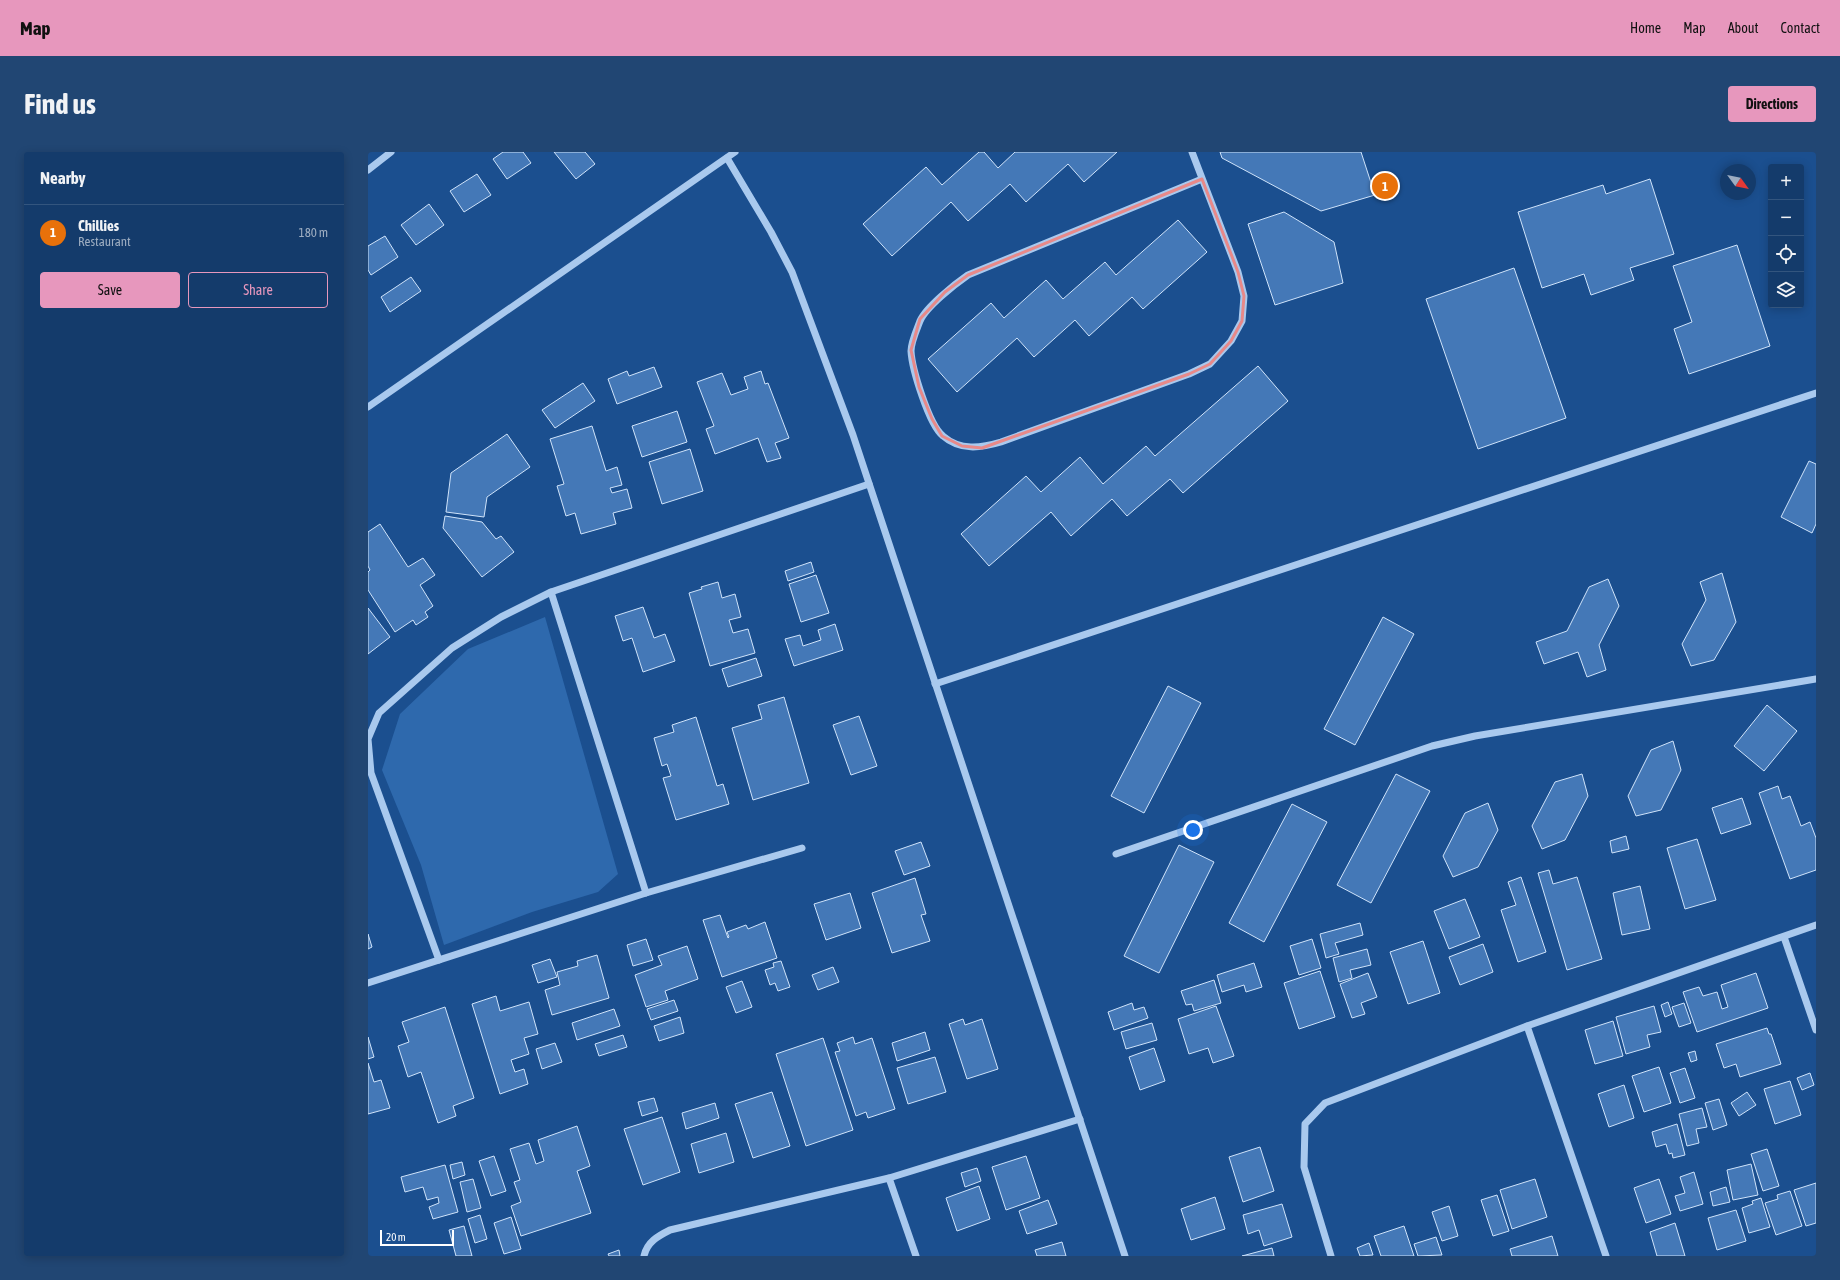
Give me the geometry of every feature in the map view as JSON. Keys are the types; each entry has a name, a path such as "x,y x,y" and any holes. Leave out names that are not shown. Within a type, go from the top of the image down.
{"street":[{"path":"368,170 391,152"},
{"path":"368,407 735,152"},
{"path":"1192,152 1238,272 1244,296 1242,321 1232,342 1210,364 1189,374 982,448 962,446 942,436 932,419 919,387 911,350 920,319 945,292 968,275 1202,180"},
{"path":"727,158 771,232 792,272 853,435 1125,1256"},
{"path":"935,684 1816,393"},
{"path":"439,960 371,773 368,739 379,713 452,648 501,617 551,592 869,484"},
{"path":"551,592 646,893"},
{"path":"1116,854 1432,746 1475,736 1816,679"},
{"path":"368,983 646,893 802,848"},
{"path":"1331,1256 1304,1167 1305,1124 1325,1103 1527,1026 1816,925"},
{"path":"1784,937 1816,1030"},
{"path":"1527,1026 1606,1256"},
{"path":"644,1256 645,1251 655,1237 670,1230 889,1178 1080,1119"},
{"path":"889,1178 916,1256"}],"highlighted area":[{"path":"1202,179 1238,272 1244,296 1242,321 1231,341 1210,364 1189,374 1001,442 982,448 962,446 942,436 932,419 919,387 911,350 920,319 945,292 968,275"}],"shaded area":[{"path":"545,617 618,874 598,892 532,912 444,945 421,865 382,770 400,714 468,649"}],"building":[{"path":"503,152 523,152 531,163 507,179 493,159"},
{"path":"554,152 585,152 595,164 576,179"},
{"path":"979,152 984,152 998,168 1015,152 1117,152 1084,182 1068,164 1026,202 1010,184 968,221 951,202 892,256 863,224 926,167 942,185"},
{"path":"1220,152 1361,152 1375,195 1321,211 1222,158"},
{"path":"477,174 491,195 464,212 450,191"},
{"path":"1650,179 1674,254 1630,268 1634,280 1591,295 1584,274 1542,288 1518,212 1603,185 1606,194"},
{"path":"429,204 444,225 416,245 401,225"},
{"path":"1284,212 1334,242 1343,283 1275,305 1248,224"},
{"path":"1178,220 1207,252 1143,309 1132,297 1089,336 1075,320 1034,357 1017,338 957,392 928,359 991,303 1004,318 1046,280 1063,299 1105,262 1116,275"},
{"path":"385,236 398,257 371,275 368,270 368,246"},
{"path":"1737,245 1770,346 1689,374 1674,329 1692,322 1673,266"},
{"path":"1514,268 1566,418 1478,449 1426,299"},
{"path":"411,277 421,291 390,312 381,297"},
{"path":"1258,366 1288,401 1183,493 1170,479 1127,516 1112,499 1071,536 1051,512 989,566 961,534 1026,476 1041,492 1080,457 1103,484 1146,446 1155,456"},
{"path":"654,367 662,387 617,404 608,379 627,371 629,376"},
{"path":"761,371 765,384 768,383 789,438 775,443 781,458 767,462 758,438 715,454 706,429 714,426 697,382 722,373 731,395 748,389 744,377"},
{"path":"583,383 595,401 555,428 542,410"},
{"path":"677,411 687,442 642,457 632,426"},
{"path":"592,426 606,471 617,467 622,485 610,488 612,493 627,489 632,508 613,513 616,524 581,534 575,513 566,516 557,486 564,484 550,439"},
{"path":"507,434 530,467 487,497 484,517 446,512 451,473"},
{"path":"690,449 703,491 662,504 649,462"},
{"path":"1809,461 1816,464 1816,524 1812,533 1781,517"},
{"path":"445,516 482,522 496,539 501,536 514,552 482,577 443,528"},
{"path":"380,524 408,567 423,558 435,575 420,585 433,606 425,612 428,617 416,625 413,620 395,632 368,590 368,572 370,570 368,566 368,532"},
{"path":"811,562 814,572 788,581 785,571"},
{"path":"1722,573 1736,622 1714,660 1691,666 1682,644 1706,600 1700,582"},
{"path":"816,575 829,613 801,622 789,584"},
{"path":"1608,579 1619,606 1599,645 1606,670 1587,677 1578,652 1544,664 1536,642 1567,631 1589,587"},
{"path":"718,582 722,598 735,594 741,617 729,620 733,633 748,629 755,653 710,666 689,593 702,589 701,587"},
{"path":"643,607 654,638 665,634 675,661 643,672 632,638 623,641 615,616"},
{"path":"368,608 390,637 368,654"},
{"path":"1383,617 1414,634 1355,745 1324,729"},
{"path":"835,624 843,650 794,666 785,639 800,635 803,646 821,640 818,630"},
{"path":"756,658 762,676 728,687 722,669"},
{"path":"1168,686 1201,703 1144,813 1111,796"},
{"path":"784,697 809,783 753,800 732,728 762,719 758,705"},
{"path":"1767,705 1797,731 1764,771 1734,746"},
{"path":"859,716 877,766 851,775 833,725"},
{"path":"696,717 717,786 723,784 729,804 676,820 663,778 671,776 667,764 662,766 654,738 674,732 672,725"},
{"path":"1673,741 1681,770 1661,810 1636,816 1628,796 1651,750"},
{"path":"1396,774 1430,791 1371,903 1337,885"},
{"path":"1582,774 1588,796 1565,840 1542,849 1532,826 1555,782"},
{"path":"1778,786 1782,799 1790,796 1801,826 1810,822 1816,838 1816,870 1790,879 1759,793"},
{"path":"1742,798 1751,824 1721,834 1712,808"},
{"path":"1488,803 1498,830 1478,867 1453,877 1443,856 1465,813"},
{"path":"1292,804 1327,822 1264,942 1229,923"},
{"path":"1626,836 1629,849 1612,853 1610,841"},
{"path":"1697,839 1716,900 1685,909 1667,848"},
{"path":"921,842 930,866 904,875 895,851"},
{"path":"1179,845 1214,862 1159,973 1124,956"},
{"path":"1549,870 1553,884 1577,877 1602,959 1567,970 1538,873"},
{"path":"1521,877 1546,952 1518,962 1501,910 1516,905 1508,882"},
{"path":"915,878 926,914 921,915 930,941 892,953 872,893"},
{"path":"1640,886 1650,929 1622,935 1613,893"},
{"path":"850,893 861,928 826,940 814,904"},
{"path":"1465,899 1480,937 1449,949 1434,911"},
{"path":"720,915 728,938 727,932 746,925 748,929 765,922 777,958 722,977 703,920"},
{"path":"1360,923 1363,935 1335,943 1339,954 1326,958 1320,934"},
{"path":"368,934 372,947 368,949"},
{"path":"646,939 653,960 633,966 627,945"},
{"path":"1312,939 1321,968 1299,975 1290,946"},
{"path":"1423,941 1440,993 1408,1004 1390,952"},
{"path":"1483,944 1493,972 1460,985 1449,957"},
{"path":"687,946 698,979 665,991 668,1000 646,1007 635,975 662,965 658,956"},
{"path":"1367,949 1371,965 1350,970 1352,978 1339,982 1333,958"},
{"path":"597,955 609,998 552,1015 545,990 560,985 557,972 578,966 577,961"},
{"path":"550,959 557,977 538,983 532,965"},
{"path":"781,961 790,987 778,991 775,983 770,985 765,970 774,967 773,963"},
{"path":"1254,963 1262,987 1246,992 1244,985 1222,992 1217,975"},
{"path":"833,967 839,982 818,990 812,975"},
{"path":"1320,971 1335,1017 1299,1029 1284,983"},
{"path":"1368,973 1377,997 1361,1003 1365,1014 1352,1018 1340,984"},
{"path":"1756,973 1768,1008 1697,1032 1683,992 1699,987 1703,996 1717,992 1722,1009 1728,1007 1721,985"},
{"path":"1214,980 1221,1003 1194,1011 1192,1004 1186,1005 1181,991"},
{"path":"742,981 752,1007 736,1013 726,987"},
{"path":"496,996 500,1011 529,1002 538,1034 524,1038 529,1054 511,1060 515,1072 524,1069 528,1084 500,1094 472,1004"},
{"path":"674,1000 678,1011 651,1020 647,1009"},
{"path":"1668,1002 1672,1014 1665,1017 1661,1005"},
{"path":"1132,1003 1134,1010 1144,1007 1148,1018 1114,1030 1108,1012"},
{"path":"1684,1003 1691,1023 1679,1027 1672,1007"},
{"path":"1216,1006 1234,1056 1213,1063 1208,1048 1189,1054 1178,1019"},
{"path":"1654,1006 1661,1032 1647,1035 1650,1047 1626,1054 1616,1017"},
{"path":"445,1007 474,1098 453,1106 456,1116 438,1123 421,1072 408,1077 398,1046 409,1042 402,1022"},
{"path":"614,1009 620,1026 577,1040 572,1023"},
{"path":"680,1017 684,1033 659,1041 654,1026"},
{"path":"963,1019 965,1025 982,1019 998,1069 967,1079 949,1024"},
{"path":"1613,1021 1623,1056 1595,1064 1585,1030"},
{"path":"1152,1023 1157,1040 1126,1049 1121,1032"},
{"path":"1767,1028 1769,1034 1771,1034 1781,1064 1740,1077 1736,1064 1724,1068 1716,1044"},
{"path":"925,1032 930,1050 897,1061 892,1043"},
{"path":"623,1035 627,1047 599,1056 595,1044"},
{"path":"368,1037 374,1057 368,1059"},
{"path":"853,1037 855,1044 872,1038 895,1109 868,1118 866,1112 856,1116 835,1052 840,1051 837,1043"},
{"path":"823,1038 853,1130 806,1146 776,1054"},
{"path":"555,1043 562,1062 542,1069 536,1049"},
{"path":"1154,1048 1165,1081 1140,1090 1129,1057"},
{"path":"1695,1051 1697,1060 1691,1062 1688,1053"},
{"path":"935,1057 946,1092 908,1104 897,1068"},
{"path":"368,1063 374,1082 381,1080 390,1108 368,1114"},
{"path":"1659,1067 1671,1103 1644,1112 1632,1076"},
{"path":"1685,1068 1695,1098 1680,1103 1670,1073"},
{"path":"1810,1073 1814,1085 1802,1090 1797,1078"},
{"path":"1790,1081 1801,1115 1775,1124 1764,1089"},
{"path":"1624,1085 1634,1118 1609,1127 1598,1094"},
{"path":"772,1092 790,1146 753,1158 735,1104"},
{"path":"1747,1092 1756,1105 1739,1116 1731,1103"},
{"path":"654,1098 658,1111 642,1116 638,1102"},
{"path":"1719,1099 1727,1125 1713,1130 1705,1103"},
{"path":"715,1103 719,1118 686,1129 682,1113"},
{"path":"1702,1108 1707,1127 1696,1129 1699,1143 1687,1146 1679,1114"},
{"path":"662,1117 680,1172 643,1185 624,1129"},
{"path":"1677,1124 1685,1155 1673,1158 1672,1153 1669,1154 1666,1144 1656,1147 1652,1132"},
{"path":"577,1126 590,1166 577,1171 591,1213 521,1236 511,1206 521,1202 514,1182 520,1180 510,1149 529,1143 536,1164 544,1161 538,1140"},
{"path":"726,1133 734,1162 699,1173 691,1144"},
{"path":"1260,1147 1274,1191 1243,1202 1229,1157"},
{"path":"1767,1149 1779,1186 1763,1191 1751,1154"},
{"path":"494,1156 506,1191 491,1196 479,1161"},
{"path":"1026,1156 1040,1198 1006,1210 992,1167"},
{"path":"462,1162 465,1175 453,1179 450,1165"},
{"path":"1751,1164 1758,1195 1733,1200 1727,1170"},
{"path":"445,1165 458,1212 433,1219 429,1207 439,1203 438,1197 427,1200 423,1187 405,1192 401,1177"},
{"path":"977,1168 981,1181 965,1187 961,1173"},
{"path":"1694,1172 1703,1204 1680,1211 1675,1196 1685,1193 1680,1177"},
{"path":"473,1179 481,1208 467,1212 460,1182"},
{"path":"1535,1179 1547,1217 1512,1229 1500,1190"},
{"path":"1659,1179 1671,1214 1646,1223 1634,1188"},
{"path":"1816,1183 1816,1223 1806,1226 1794,1190"},
{"path":"979,1186 990,1219 957,1231 946,1198"},
{"path":"1726,1187 1730,1202 1713,1206 1710,1192"},
{"path":"1790,1191 1802,1226 1776,1235 1765,1203 1778,1199 1777,1195"},
{"path":"1497,1195 1509,1231 1493,1236 1481,1200"},
{"path":"1215,1197 1225,1229 1191,1240 1181,1209"},
{"path":"1761,1198 1770,1227 1749,1233 1742,1208 1753,1204 1752,1201"},
{"path":"1048,1200 1057,1224 1027,1234 1019,1211"},
{"path":"1282,1204 1292,1237 1264,1246 1259,1230 1248,1234 1243,1215"},
{"path":"1449,1206 1458,1236 1442,1241 1432,1212"},
{"path":"1736,1210 1746,1241 1717,1250 1708,1218"},
{"path":"480,1215 487,1239 475,1243 468,1219"},
{"path":"511,1217 521,1249 504,1254 494,1223"},
{"path":"1675,1223 1685,1256 1657,1256 1650,1232"},
{"path":"464,1226 472,1256 456,1256 449,1230"},
{"path":"1404,1226 1414,1256 1381,1256 1374,1236"},
{"path":"1552,1236 1558,1256 1512,1256 1510,1249"},
{"path":"1436,1237 1442,1255 1418,1256 1414,1244"},
{"path":"1062,1242 1066,1256 1037,1256 1035,1250"},
{"path":"1369,1243 1373,1255 1360,1256 1357,1248"},
{"path":"1272,1248 1274,1256 1242,1256"},
{"path":"619,1250 620,1256 609,1256 608,1254"}],"place":[{"name":"Chillies","path":"1385,186"}]}
